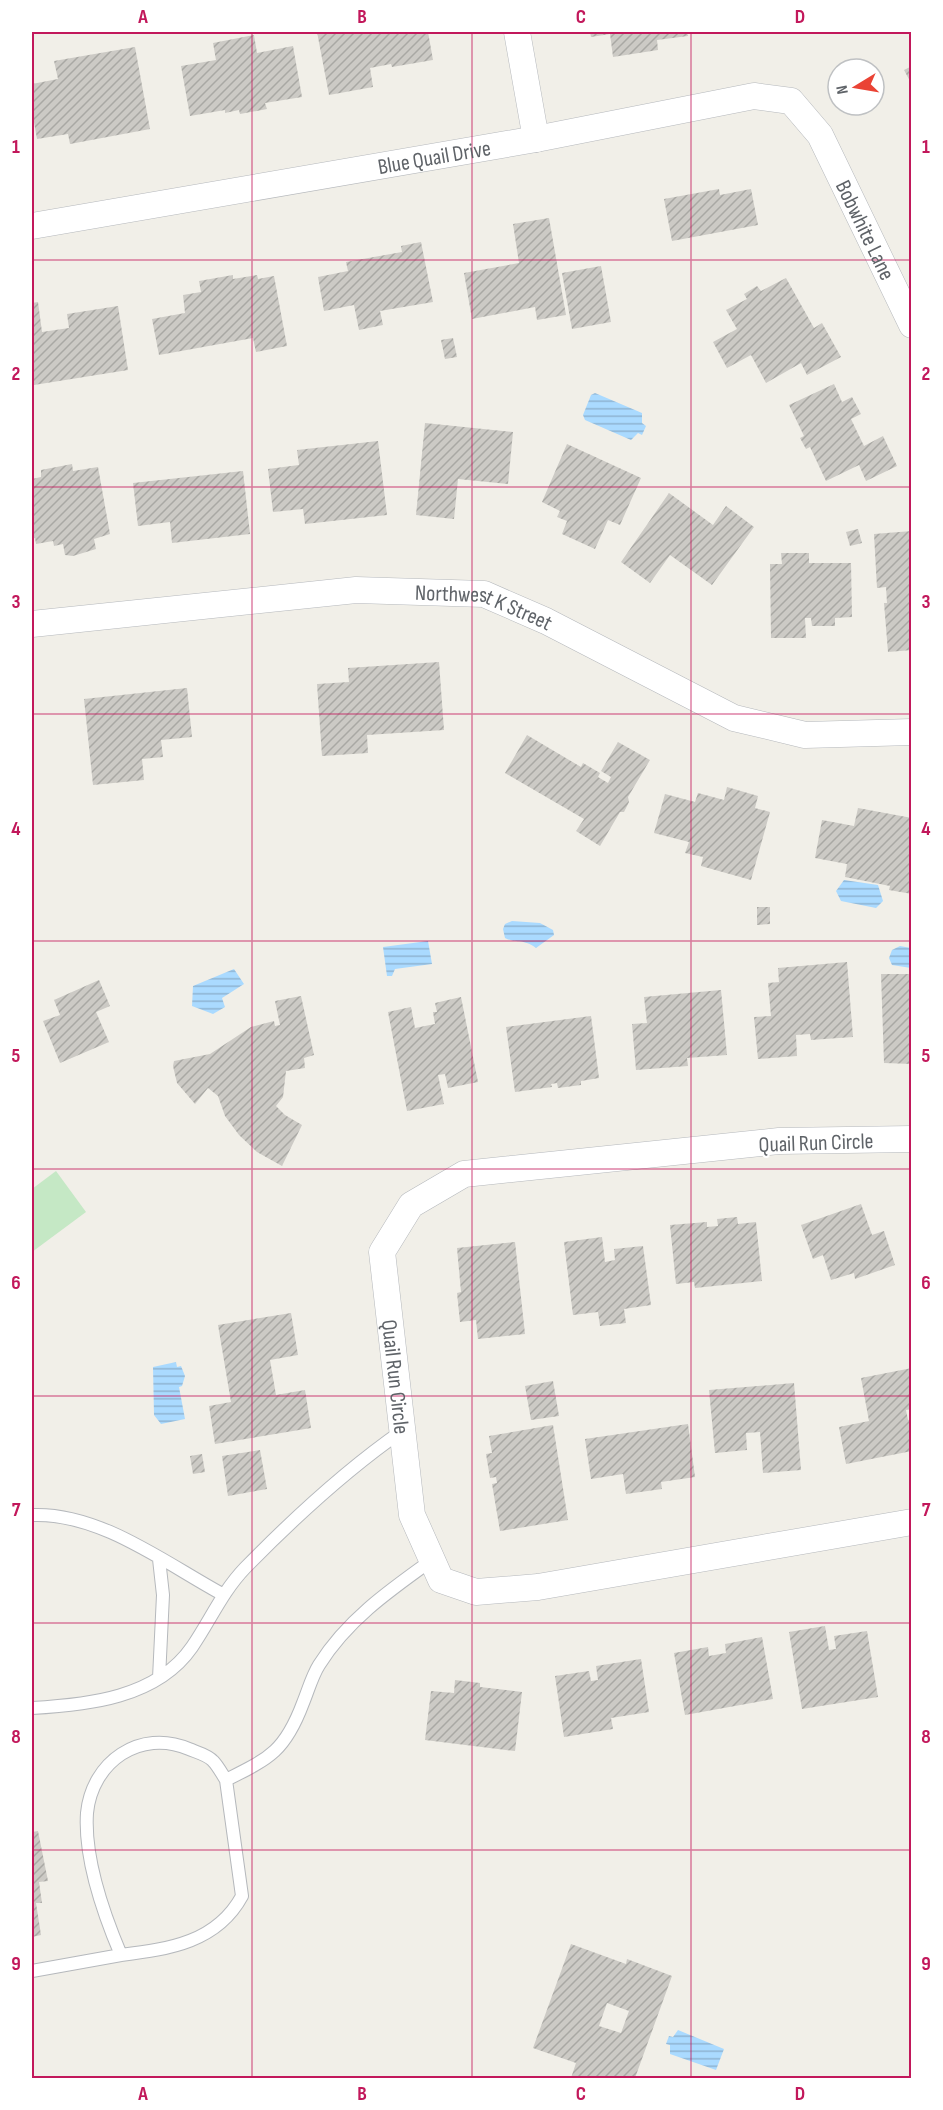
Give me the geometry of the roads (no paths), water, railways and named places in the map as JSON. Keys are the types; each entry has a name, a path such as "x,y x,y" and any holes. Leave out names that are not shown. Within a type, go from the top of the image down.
{"street":[{"path":"517,32 536,139"},
{"name":"Blue Quail Drive","path":"32,226 536,139 754,96 791,101 820,135"},
{"name":"Bobwhite Lane","path":"820,135 912,325"},
{"name":"Northwest K Street","path":"32,624 356,590 484,594 546,621 734,718 805,735 912,732"},
{"name":"Quail Run Circle","path":"912,1139 778,1142 464,1174 411,1205 382,1252 412,1515 441,1580 476,1592 538,1587 912,1522"}],"lane":[{"path":"32,1708 113,1699 159,1678 190,1650 222,1594 244,1569 370,1453 402,1431"},
{"path":"32,1515 70,1518 116,1533 222,1594"},
{"path":"159,1559 163,1595 159,1678"},
{"path":"226,1780 261,1763 283,1746 296,1723 318,1665 366,1608 432,1560"},
{"path":"32,1971 121,1955 159,1951 196,1940 218,1927 234,1912 242,1896 226,1780 212,1759 178,1744 148,1743 121,1752 98,1775 87,1813 92,1858 104,1914 121,1955"}],"water":[{"path":"595,393 642,413 642,423 646,426 642,435 638,433 631,440 585,420 583,415 591,395"},
{"path":"844,880 878,885 883,901 876,908 841,901 836,891"},
{"path":"512,921 540,923 553,930 554,935 536,948 527,943 509,940 505,938 503,929 505,924"},
{"path":"428,941 432,964 395,969 392,976 387,976 383,947"},
{"path":"900,946 911,948 911,968 892,965 889,958 892,950"},
{"path":"234,969 244,984 222,998 225,1007 213,1014 192,1006 193,986"},
{"path":"176,1362 177,1367 181,1366 185,1376 182,1386 179,1387 185,1419 161,1424 154,1415 153,1367"},
{"path":"678,2030 724,2049 716,2070 670,2054 670,2045 666,2044 669,2036 673,2037"}]}
